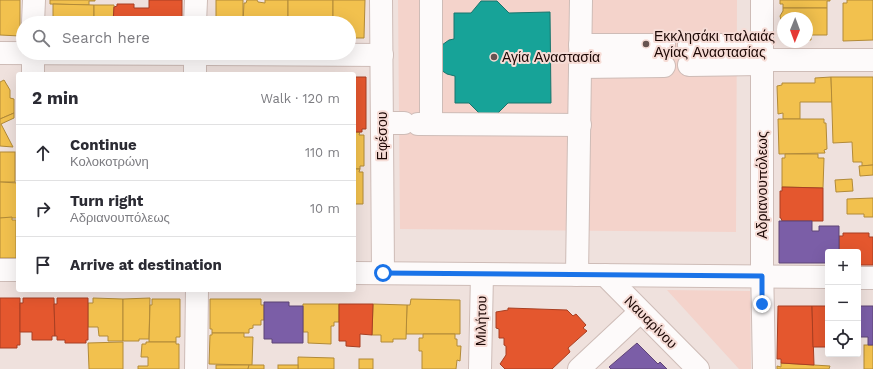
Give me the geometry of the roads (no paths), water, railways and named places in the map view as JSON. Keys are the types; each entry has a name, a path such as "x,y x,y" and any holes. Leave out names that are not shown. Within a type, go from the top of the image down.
{"street":[{"path":"33,16 34,0"},
{"path":"195,16 196,0"},
{"name":"Εφέσου","path":"381,0 383,273"},
{"path":"418,124 432,0"},
{"path":"577,275 581,0"},
{"name":"Αδριανουπόλεως","path":"762,0 762,276 764,369"},
{"path":"580,45 664,55 581,67"},
{"path":"0,53 16,53"},
{"path":"356,56 382,55"},
{"path":"689,55 873,60"},
{"path":"0,70 19,60"},
{"path":"33,60 33,72"},
{"path":"382,123 580,125"},
{"path":"0,270 16,270"},
{"path":"356,273 825,277"},
{"name":"Μιλήτου","path":"480,369 482,274"},
{"name":"Ναυαρίνου","path":"605,275 698,369"},
{"path":"861,278 873,278"},
{"path":"196,369 197,292"},
{"path":"579,369 640,312"}],"place":[{"name":"Εκκλησάκι παλαιάς Αγίας Αναστασίας","path":"646,44"},
{"name":"Αγία Αναστασία","path":"494,57"}]}
